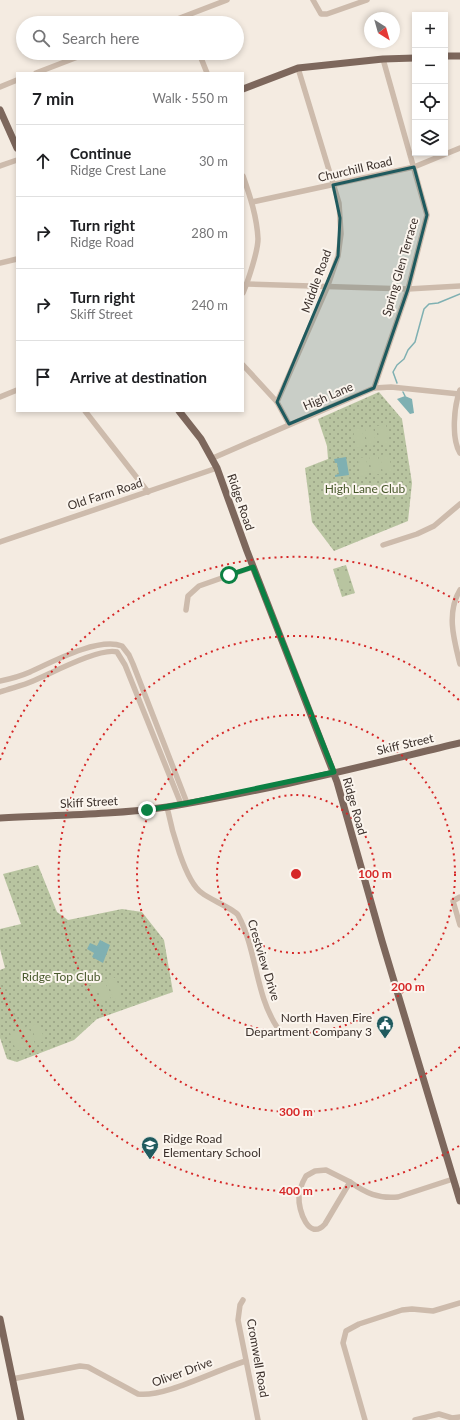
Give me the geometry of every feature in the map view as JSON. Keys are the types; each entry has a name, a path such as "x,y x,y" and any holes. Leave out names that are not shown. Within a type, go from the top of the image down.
{"main road":[{"path":"448,56 460,56"},
{"path":"244,89 298,68 383,59 412,58"},
{"path":"0,110 16,146"},
{"name":"Ridge Road","path":"180,412 213,458 253,567 334,772 460,1201"},
{"name":"Skiff Street","path":"0,818 167,807 334,772 460,743"},
{"path":"0,1319 21,1420"}],"street":[{"path":"187,16 228,0"},
{"path":"313,0 321,14 327,14 367,0"},
{"name":"Spring Glen Terrace","path":"374,388 408,289 427,215 383,59"},
{"path":"39,72 70,60"},
{"path":"202,60 207,72"},
{"name":"Middle Road","path":"277,402 327,288 338,256 341,234 338,203 298,68"},
{"path":"0,86 16,80"},
{"name":"Churchill Road","path":"252,202 414,167 460,148"},
{"path":"0,166 16,160"},
{"path":"244,179 252,202 258,240 244,291"},
{"path":"0,263 16,259"},
{"path":"247,284 327,288 408,289 460,286"},
{"path":"244,366 277,402 289,424"},
{"name":"High Lane","path":"213,458 374,388 391,387 459,392"},
{"path":"0,396 16,390"},
{"path":"459,392 454,432 455,442 460,453"},
{"path":"86,412 148,492"},
{"name":"Old Farm Road","path":"0,542 217,468"},
{"path":"383,545 411,536 434,526 460,504"},
{"path":"186,610 188,596 199,586 253,567"},
{"path":"460,590 453,604 452,622 460,664"},
{"path":"0,681 29,672 72,653 106,644 117,644 122,646 129,655 155,719 184,804"},
{"path":"115,651 117,644"},
{"path":"0,690 32,682 71,663 107,652 115,651 120,654 184,804"},
{"path":"29,672 32,682"},
{"path":"148,721 155,719"},
{"name":"Crestview Drive","path":"167,807 188,875 200,892 237,913 247,936 269,1014 277,1027"},
{"path":"460,897 453,901 460,925"},
{"path":"350,1182 324,1226 316,1230 307,1225 298,1198 306,1176 315,1171 326,1170 350,1182 370,1195 391,1198 453,1179"},
{"name":"Cromwell Road","path":"243,1300 240,1305 238,1320 258,1420"},
{"path":"365,1420 342,1343 346,1331 359,1324 402,1310 412,1309 433,1311 460,1303"},
{"name":"Oliver Drive","path":"12,1379 80,1366 88,1368 138,1394 147,1395 170,1389 246,1361"},
{"path":"415,1420 439,1414 452,1418 460,1417"}],"highlighted area":[{"path":"414,167 427,215 408,289 374,388 289,424 277,402 338,256 340,218 333,185"}],"green space":[{"name":"High Lane Club","path":"379,392 402,419 412,483 408,521 334,551 312,522 305,468 328,459 327,446 318,419"},
{"path":"386,424 388,443 380,444 377,426"},
{"path":"373,426 376,445 367,446 365,428"},
{"path":"362,428 365,447 356,448 353,429"},
{"path":"389,454 392,472 383,474 380,455"},
{"path":"378,455 380,474 372,475 369,456"},
{"path":"366,457 369,476 360,477 358,458"},
{"path":"346,565 355,593 342,597 333,569"},
{"path":"345,571 351,589 343,591 337,573"},
{"name":"Ridge Top Club","path":"38,865 57,912 68,920 122,909 142,912 164,940 173,992 97,1019 74,1040 17,1062 7,1059 0,1038 0,970 5,968 0,949 0,929 21,924 3,874"},
{"path":"113,975 114,978 116,978 121,996 120,999 116,1001 115,998 113,998 107,980 109,980 108,977"},
{"path":"105,981 111,999 102,1002 96,984"},
{"path":"94,985 100,1003 91,1005 86,987"},
{"path":"39,1023 45,1041 37,1043 31,1026"},
{"path":"28,1026 35,1044 26,1047 20,1029"},
{"path":"18,1030 24,1048 16,1051 10,1033"}],"water":[{"path":"405,396 412,399 414,413 410,414 397,399"},
{"path":"346,457 349,475 335,477 335,475 339,474 337,463 335,463 334,459"},
{"path":"100,940 110,945 103,963 92,957 94,953 87,949 90,943 97,946"}],"waterway":[{"path":"397,383 393,372 415,342 424,309 429,304 438,303 460,294"},
{"path":"403,392 405,396"}],"place":[{"name":"North Haven Fire Department Company 3","path":"385,1039"},
{"name":"Ridge Road Elementary School","path":"150,1160"}],"route":[{"path":"147,810 294,782 334,772 253,567 229,575"}]}
